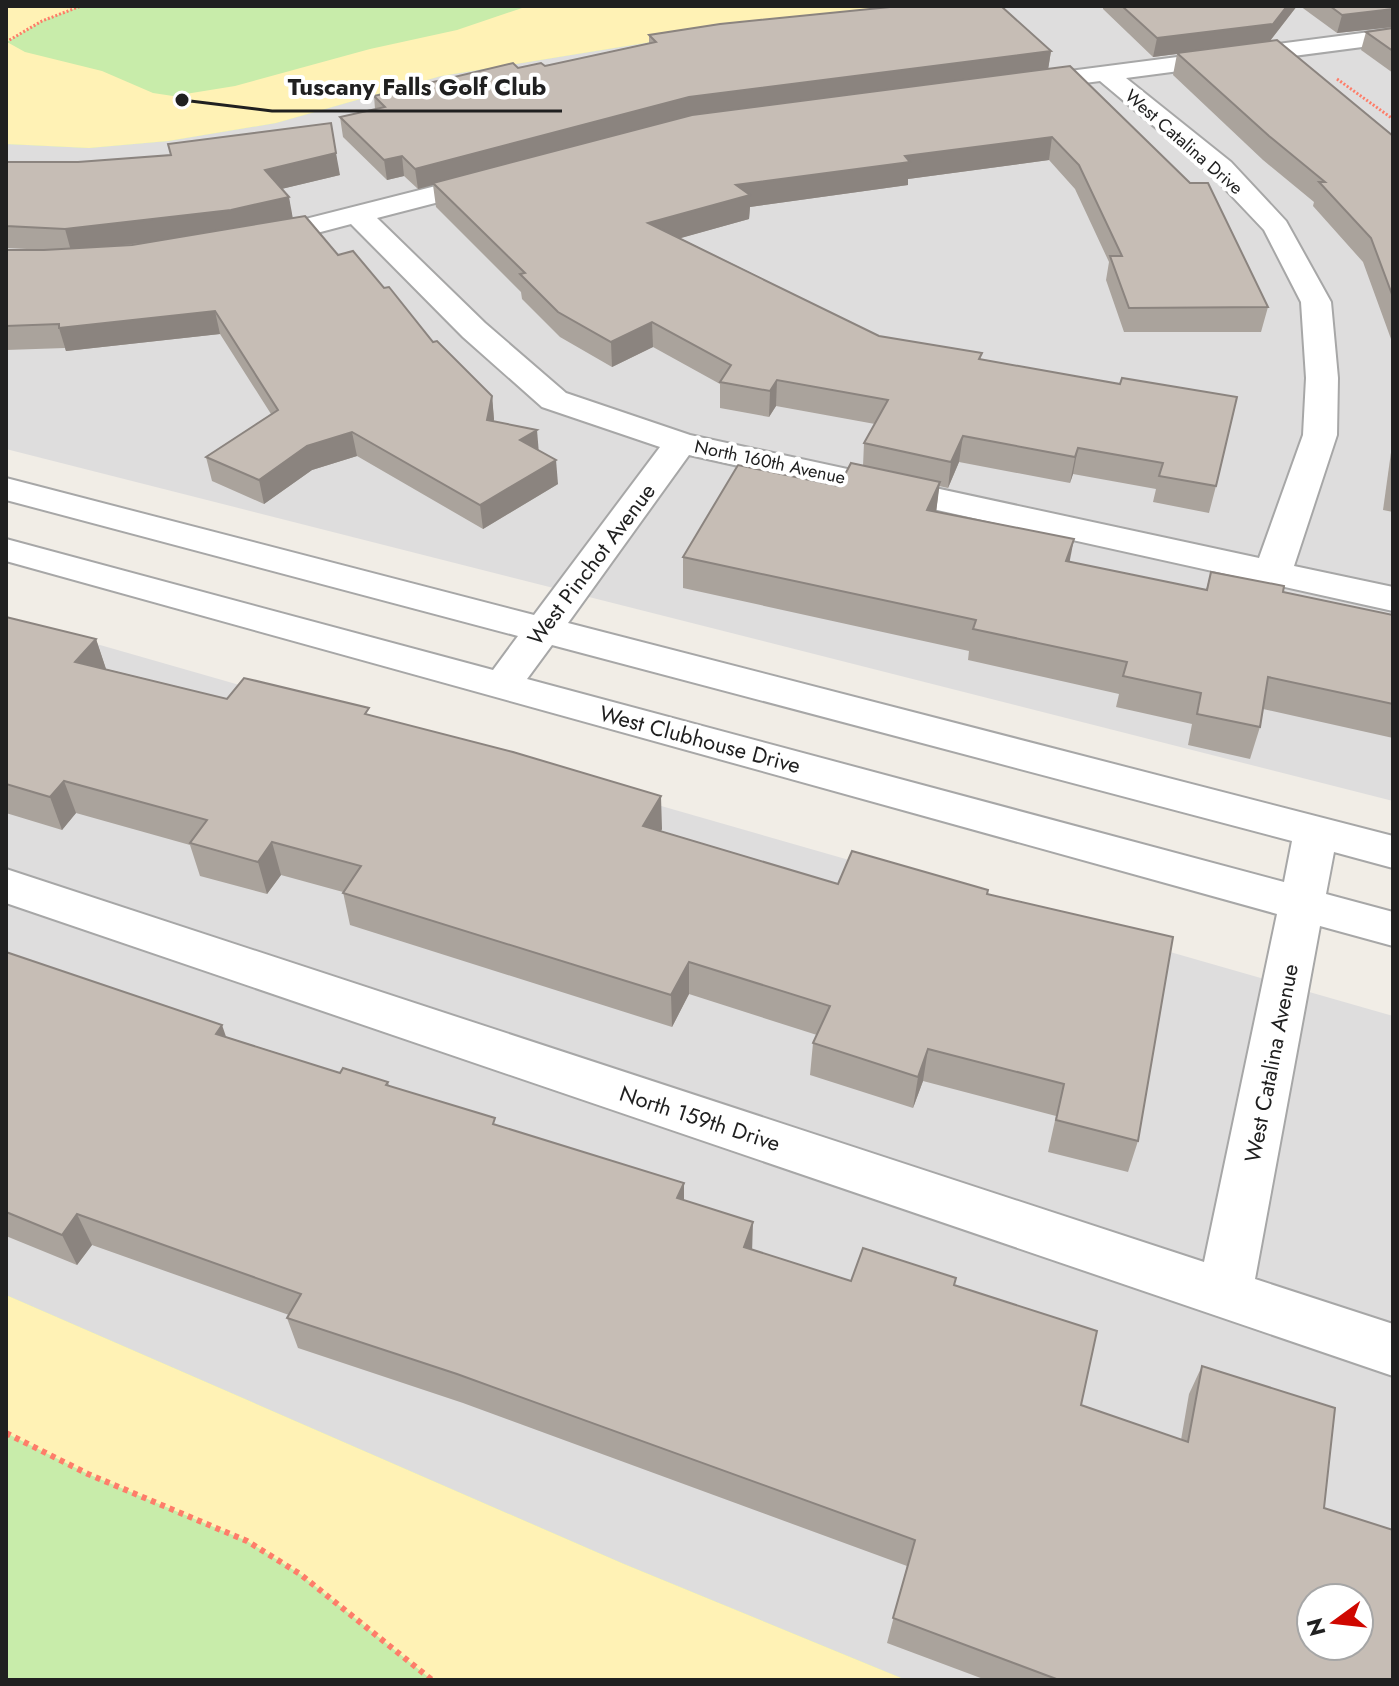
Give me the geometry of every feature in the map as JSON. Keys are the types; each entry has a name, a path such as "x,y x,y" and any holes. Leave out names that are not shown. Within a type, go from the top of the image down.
{"street":[{"path":"997,87 1393,36"},
{"name":"West Catalina Drive","path":"1105,73 1221,168 1276,227 1316,302 1322,378 1320,435 1273,572"},
{"path":"236,244 359,216 509,176"},
{"name":"North 160th Avenue","path":"359,216 474,330 554,400 681,443 1393,599"},
{"name":"West Pinchot Avenue","path":"502,685 681,443"},
{"path":"6,489 1393,852"},
{"name":"West Clubhouse Drive","path":"6,550 1393,929"},
{"name":"West Catalina Avenue","path":"1225,1294 1316,832"},
{"name":"North 159th Drive","path":"6,886 1393,1350"}],"path":[{"path":"6,42 42,21 81,6"},
{"path":"1294,49 1393,119"},
{"path":"6,1433 88,1474 247,1541 300,1574 432,1680"}],"shaded area":[{"path":"933,6 1393,6 1393,801 6,449 6,144 89,148 168,141 276,123 441,76 694,35"},
{"path":"6,618 1393,1016 1393,1680 906,1680 624,1564 6,1295"}],"green space":[{"path":"6,6 933,6 694,35 441,76 276,123 168,141 89,148 6,144"},
{"path":"6,1295 624,1564 906,1680 6,1680"}],"sand":[{"path":"6,6 81,6 42,21 7,42 25,52 102,71 153,93 173,96 235,86 370,49 457,30 528,6 933,6 694,35 441,76 276,123 168,141 89,148 6,144"},
{"path":"6,1295 624,1564 906,1680 432,1680 300,1574 247,1541 88,1474 6,1433"}],"building":[{"path":"900,6 1001,6 1051,51 689,97 415,169 402,156 384,160 340,117 385,107 374,96 513,63 518,68 541,63 545,66 656,42 649,35 720,24"},
{"path":"1122,6 1287,6 1273,24 1157,38"},
{"path":"1330,6 1393,6 1393,9 1342,15"},
{"path":"1393,28 1393,51 1366,32"},
{"path":"1277,40 1393,136 1393,297 1371,238 1319,182 1325,182 1177,53"},
{"path":"1070,66 1190,183 1208,183 1268,307 1129,308 1110,256 1122,256 1079,165 1052,137 905,156 910,162 736,185 750,195 648,223 879,336 982,353 979,359 1120,384 1122,378 1237,397 1216,486 1159,476 1163,463 1078,448 1075,457 963,436 951,462 864,443 888,400 777,380 770,391 720,382 731,365 652,322 611,342 558,312 520,274 525,273 433,183 692,115"},
{"path":"331,123 336,153 265,170 289,197 231,210 65,229 6,226 6,162 78,162 171,155 168,144"},
{"path":"305,216 338,255 353,251 384,288 389,287 433,342 437,341 492,396 487,420 537,430 520,440 556,460 480,505 352,432 307,446 259,480 206,457 278,410 215,311 59,328 59,324 6,326 6,250 132,245"},
{"path":"851,463 940,482 927,510 1074,539 1066,561 1207,590 1211,572 1284,586 1283,592 1393,615 1393,704 1268,677 1260,727 1197,714 1201,693 1123,676 1127,662 973,629 976,620 683,557 738,465 839,486"},
{"path":"6,617 96,639 75,662 227,699 244,678 369,708 365,714 513,752 661,796 643,826 838,884 852,851 988,890 987,894 1173,937 1138,1141 1056,1120 1064,1084 928,1049 918,1077 813,1043 830,1006 689,962 671,995 343,893 361,866 272,842 258,862 190,843 207,820 64,781 50,797 6,784"},
{"path":"6,952 222,1025 216,1034 340,1073 343,1068 388,1082 386,1085 495,1118 493,1124 684,1183 677,1198 753,1222 744,1247 851,1281 863,1248 956,1278 954,1285 1097,1331 1081,1405 1188,1442 1202,1366 1335,1408 1324,1508 1393,1530 1393,1680 1059,1680 893,1618 915,1540 457,1374 287,1318 301,1294 77,1214 62,1235 6,1212"}],"place":[{"name":"Tuscany Falls Golf Club","path":"182,100"}]}
